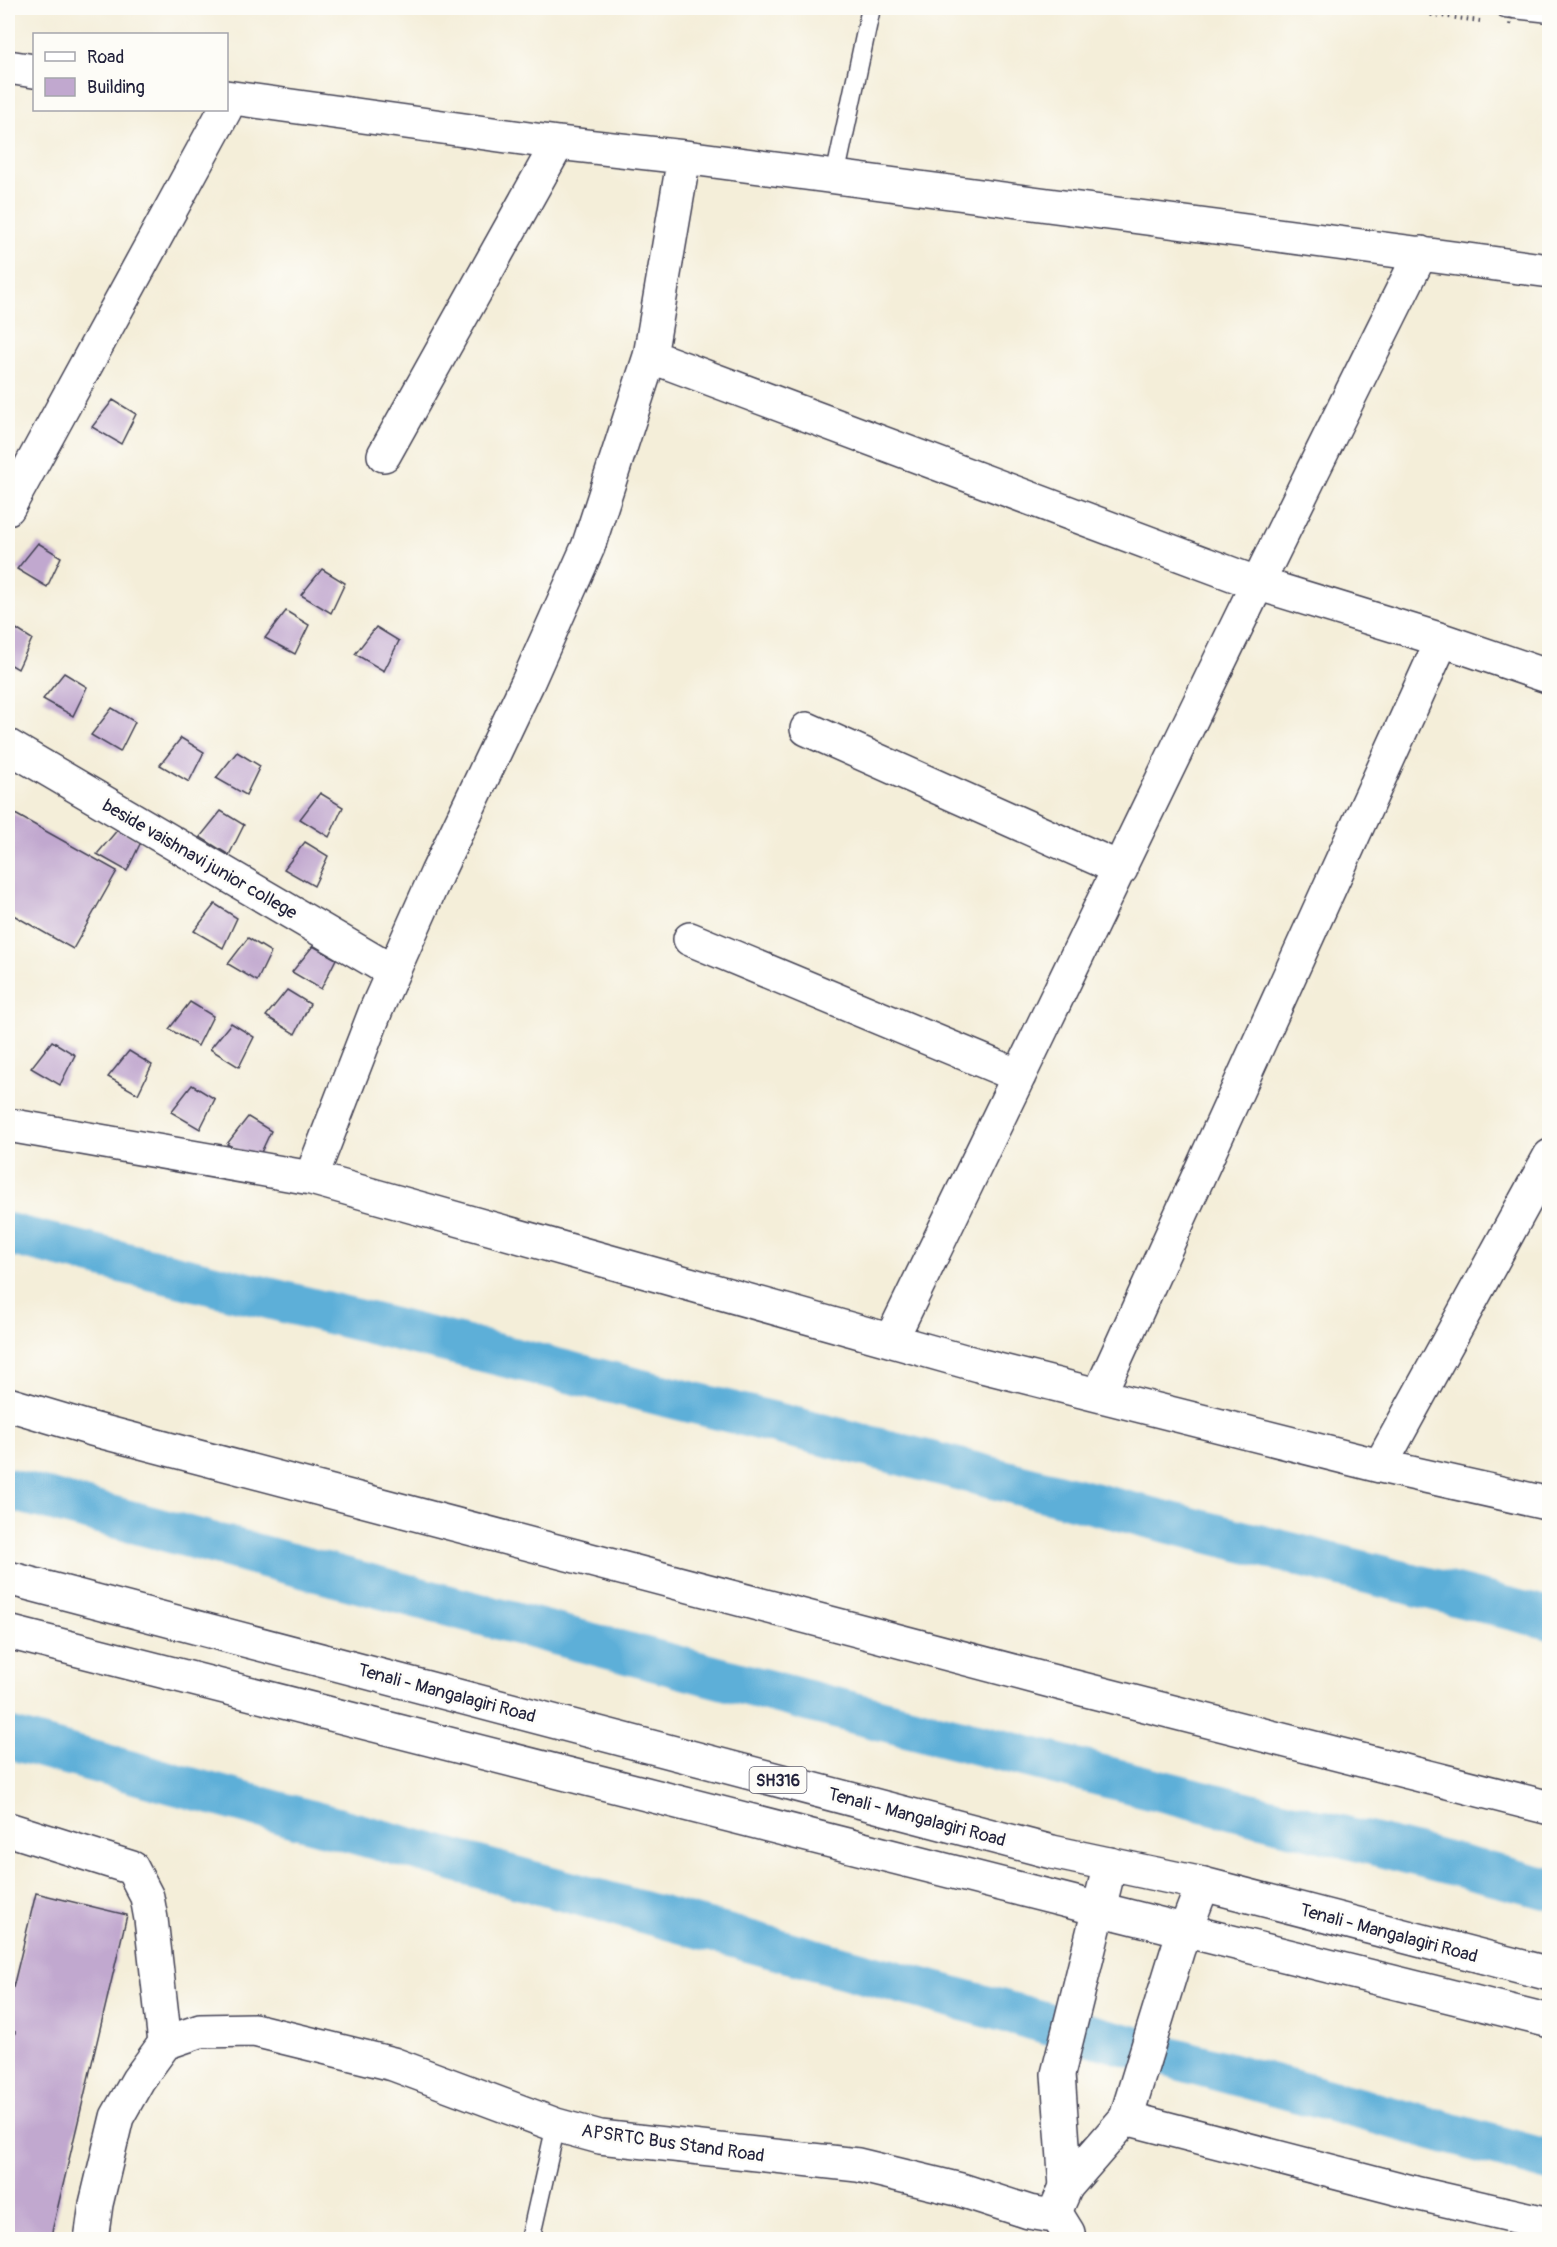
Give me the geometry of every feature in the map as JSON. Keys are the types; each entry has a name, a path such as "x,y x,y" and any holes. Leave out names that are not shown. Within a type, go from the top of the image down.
{"street":[{"path":"8,67 33,70"},
{"path":"228,103 684,157 1550,271"},
{"path":"8,508 223,111"},
{"path":"384,455 558,143"},
{"path":"311,1178 376,1010 588,547 650,356 684,157"},
{"path":"891,1340 1121,869 1256,583 1421,253"},
{"path":"650,356 1256,583 1442,640 1550,677"},
{"path":"1099,1395 1442,640"},
{"path":"807,729 1121,869"},
{"name":"beside vaishnavi junior college","path":"8,746 393,972"},
{"path":"690,939 1019,1076"},
{"path":"8,1125 311,1178 891,1340 1099,1395 1380,1466 1550,1504"},
{"path":"1380,1466 1550,1156"},
{"path":"8,1404 92,1429 1035,1677 1550,1808"},
{"name":"Tenali - Mangalagiri Road","path":"8,1578 1052,1852 1203,1884 1550,1974"},
{"name":"SH316","path":"8,1632 1096,1919 1550,2021"},
{"path":"8,1829 132,1868 147,1897 165,2043 138,2080 117,2117 96,2204 91,2240"},
{"path":"1063,2213 1058,2074 1110,1864"},
{"path":"1063,2213 1129,2107 1182,1939 1203,1884"},
{"name":"APSRTC Bus Stand Road","path":"165,2043 200,2031 254,2030 393,2064 556,2125 600,2137 858,2165 961,2190 1029,2212 1047,2215 1063,2213"},
{"path":"1129,2107 1415,2193 1550,2224"}],"lane":[{"path":"835,177 871,8"},
{"path":"1502,16 1550,13"},
{"path":"530,2240 556,2125"}],"path":[{"path":"1433,8 1432,15 1488,22"},
{"path":"1502,16 1510,25 1513,8"}],"building":[{"path":"113,400 136,414 121,444 92,427"},
{"path":"38,543 61,557 47,587 17,569"},
{"path":"322,569 345,583 331,613 301,595"},
{"path":"286,611 309,625 295,654 265,638"},
{"path":"10,625 32,639 18,669 8,663 8,628"},
{"path":"376,627 399,641 384,671 355,654"},
{"path":"64,673 87,687 73,716 43,699"},
{"path":"112,708 135,722 120,752 91,735"},
{"path":"181,738 204,752 189,782 160,765"},
{"path":"237,752 260,766 246,795 216,778"},
{"path":"320,793 343,807 329,837 300,819"},
{"path":"8,810 117,871 73,949 8,912"},
{"path":"221,811 244,825 229,855 200,837"},
{"path":"119,828 141,842 127,871 97,854"},
{"path":"305,842 328,856 314,886 284,869"},
{"path":"215,904 237,918 223,948 194,931"},
{"path":"248,938 271,952 257,981 228,964"},
{"path":"313,946 336,959 321,989 292,972"},
{"path":"287,990 310,1004 295,1034 266,1016"},
{"path":"190,1002 213,1016 198,1046 169,1029"},
{"path":"231,1023 254,1037 239,1067 210,1049"},
{"path":"52,1041 75,1055 60,1085 31,1068"},
{"path":"129,1051 152,1065 138,1094 108,1077"},
{"path":"192,1085 215,1099 200,1129 171,1112"},
{"path":"248,1117 271,1131 257,1161 227,1144"},
{"path":"36,1893 127,1915 50,2240 8,2240 8,2065 15,2032 8,2031 8,2008"}],"waterway":[{"path":"8,1234 828,1436 1550,1619"},
{"path":"8,1489 819,1704 1550,1889"},
{"path":"8,1738 1550,2161"}]}
